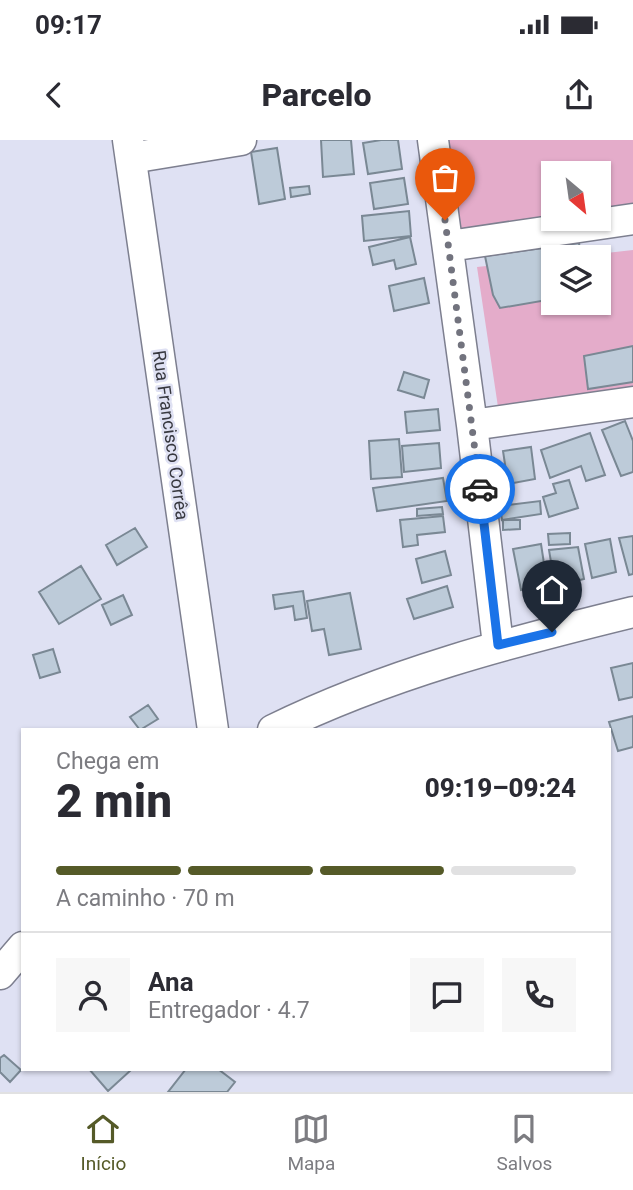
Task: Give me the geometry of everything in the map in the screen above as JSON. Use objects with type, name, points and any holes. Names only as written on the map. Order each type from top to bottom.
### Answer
[{"type":"street","points":[[130,149],[241,140]]},
{"type":"street","points":[[433,140],[449,246],[498,645]]},
{"type":"street","name":"Rua Francisco Corrêa","points":[[130,149],[213,728]]},
{"type":"street","points":[[449,246],[633,219]]},
{"type":"street","points":[[472,425],[633,402]]},
{"type":"street","points":[[277,728],[332,701],[498,645],[633,611]]},
{"type":"street","points":[[0,974],[21,949]]},
{"type":"shaded area","points":[[449,140],[633,140],[633,207],[611,210],[611,161],[541,161],[541,220],[460,230]]},
{"type":"shaded area","points":[[633,250],[633,387],[498,407],[477,267],[541,260],[541,315],[611,315],[611,252]]},
{"type":"building","points":[[321,140],[351,140],[354,174],[323,177]]},
{"type":"building","points":[[398,140],[402,169],[368,174],[363,143]]},
{"type":"building","points":[[277,148],[285,199],[259,204],[251,152]]},
{"type":"building","points":[[404,178],[408,204],[374,209],[370,183]]},
{"type":"building","points":[[309,186],[310,194],[291,197],[290,188]]},
{"type":"building","points":[[409,211],[411,236],[364,241],[362,216]]},
{"type":"building","points":[[410,237],[416,264],[396,269],[394,260],[373,265],[369,247]]},
{"type":"building","points":[[541,248],[541,301],[500,308],[493,295],[485,256]]},
{"type":"building","points":[[424,278],[429,303],[394,311],[389,286]]},
{"type":"building","points":[[633,346],[633,382],[588,389],[584,356]]},
{"type":"building","points":[[404,372],[429,380],[424,398],[398,390]]},
{"type":"building","points":[[438,409],[440,430],[407,433],[405,412]]},
{"type":"building","points":[[625,421],[633,441],[633,472],[621,476],[602,430]]},
{"type":"building","points":[[590,433],[605,475],[586,481],[581,466],[550,478],[541,450]]},
{"type":"building","points":[[399,439],[402,477],[371,479],[369,441]]},
{"type":"building","points":[[439,443],[441,468],[404,472],[402,446]]},
{"type":"building","points":[[531,447],[535,479],[508,484],[503,451]]},
{"type":"building","points":[[443,478],[447,501],[377,511],[373,488]]},
{"type":"building","points":[[569,480],[578,508],[549,517],[543,497],[556,493],[553,484]]},
{"type":"building","points":[[540,501],[541,514],[502,520],[500,506]]},
{"type":"building","points":[[442,507],[443,514],[417,516],[417,509]]},
{"type":"building","points":[[443,516],[445,532],[417,535],[418,545],[403,547],[400,520]]},
{"type":"building","points":[[503,520],[520,520],[520,529],[503,530]]},
{"type":"building","points":[[135,528],[147,547],[117,565],[106,545]]},
{"type":"building","points":[[570,533],[570,544],[549,545],[548,534]]},
{"type":"building","points":[[633,536],[633,574],[629,575],[619,538]]},
{"type":"building","points":[[610,539],[616,572],[592,578],[585,544]]},
{"type":"building","points":[[541,544],[547,583],[521,590],[513,549]]},
{"type":"building","points":[[578,547],[584,579],[555,586],[549,550]]},
{"type":"building","points":[[445,551],[451,575],[422,583],[416,559]]},
{"type":"building","points":[[81,566],[101,599],[59,624],[39,592]]},
{"type":"building","points":[[447,586],[453,607],[414,619],[407,599]]},
{"type":"building","points":[[303,591],[307,618],[295,620],[293,606],[275,609],[273,595]]},
{"type":"building","points":[[350,593],[361,649],[329,655],[324,629],[312,631],[307,601]]},
{"type":"building","points":[[123,595],[132,615],[111,625],[102,605]]},
{"type":"building","points":[[53,649],[60,672],[40,678],[33,655]]},
{"type":"building","points":[[633,663],[633,697],[619,700],[611,668]]},
{"type":"building","points":[[148,705],[158,719],[138,728],[130,717]]},
{"type":"building","points":[[633,716],[633,747],[618,751],[609,722]]},
{"type":"building","points":[[4,1055],[21,1070],[10,1082],[0,1072],[0,1058]]},
{"type":"building","points":[[91,1071],[130,1071],[108,1091]]},
{"type":"building","points":[[184,1071],[221,1071],[235,1082],[227,1092],[168,1092]]},
{"type":"way so far","points":[[445,220],[480,489]]},
{"type":"route","points":[[480,489],[498,645],[552,632]]}]
